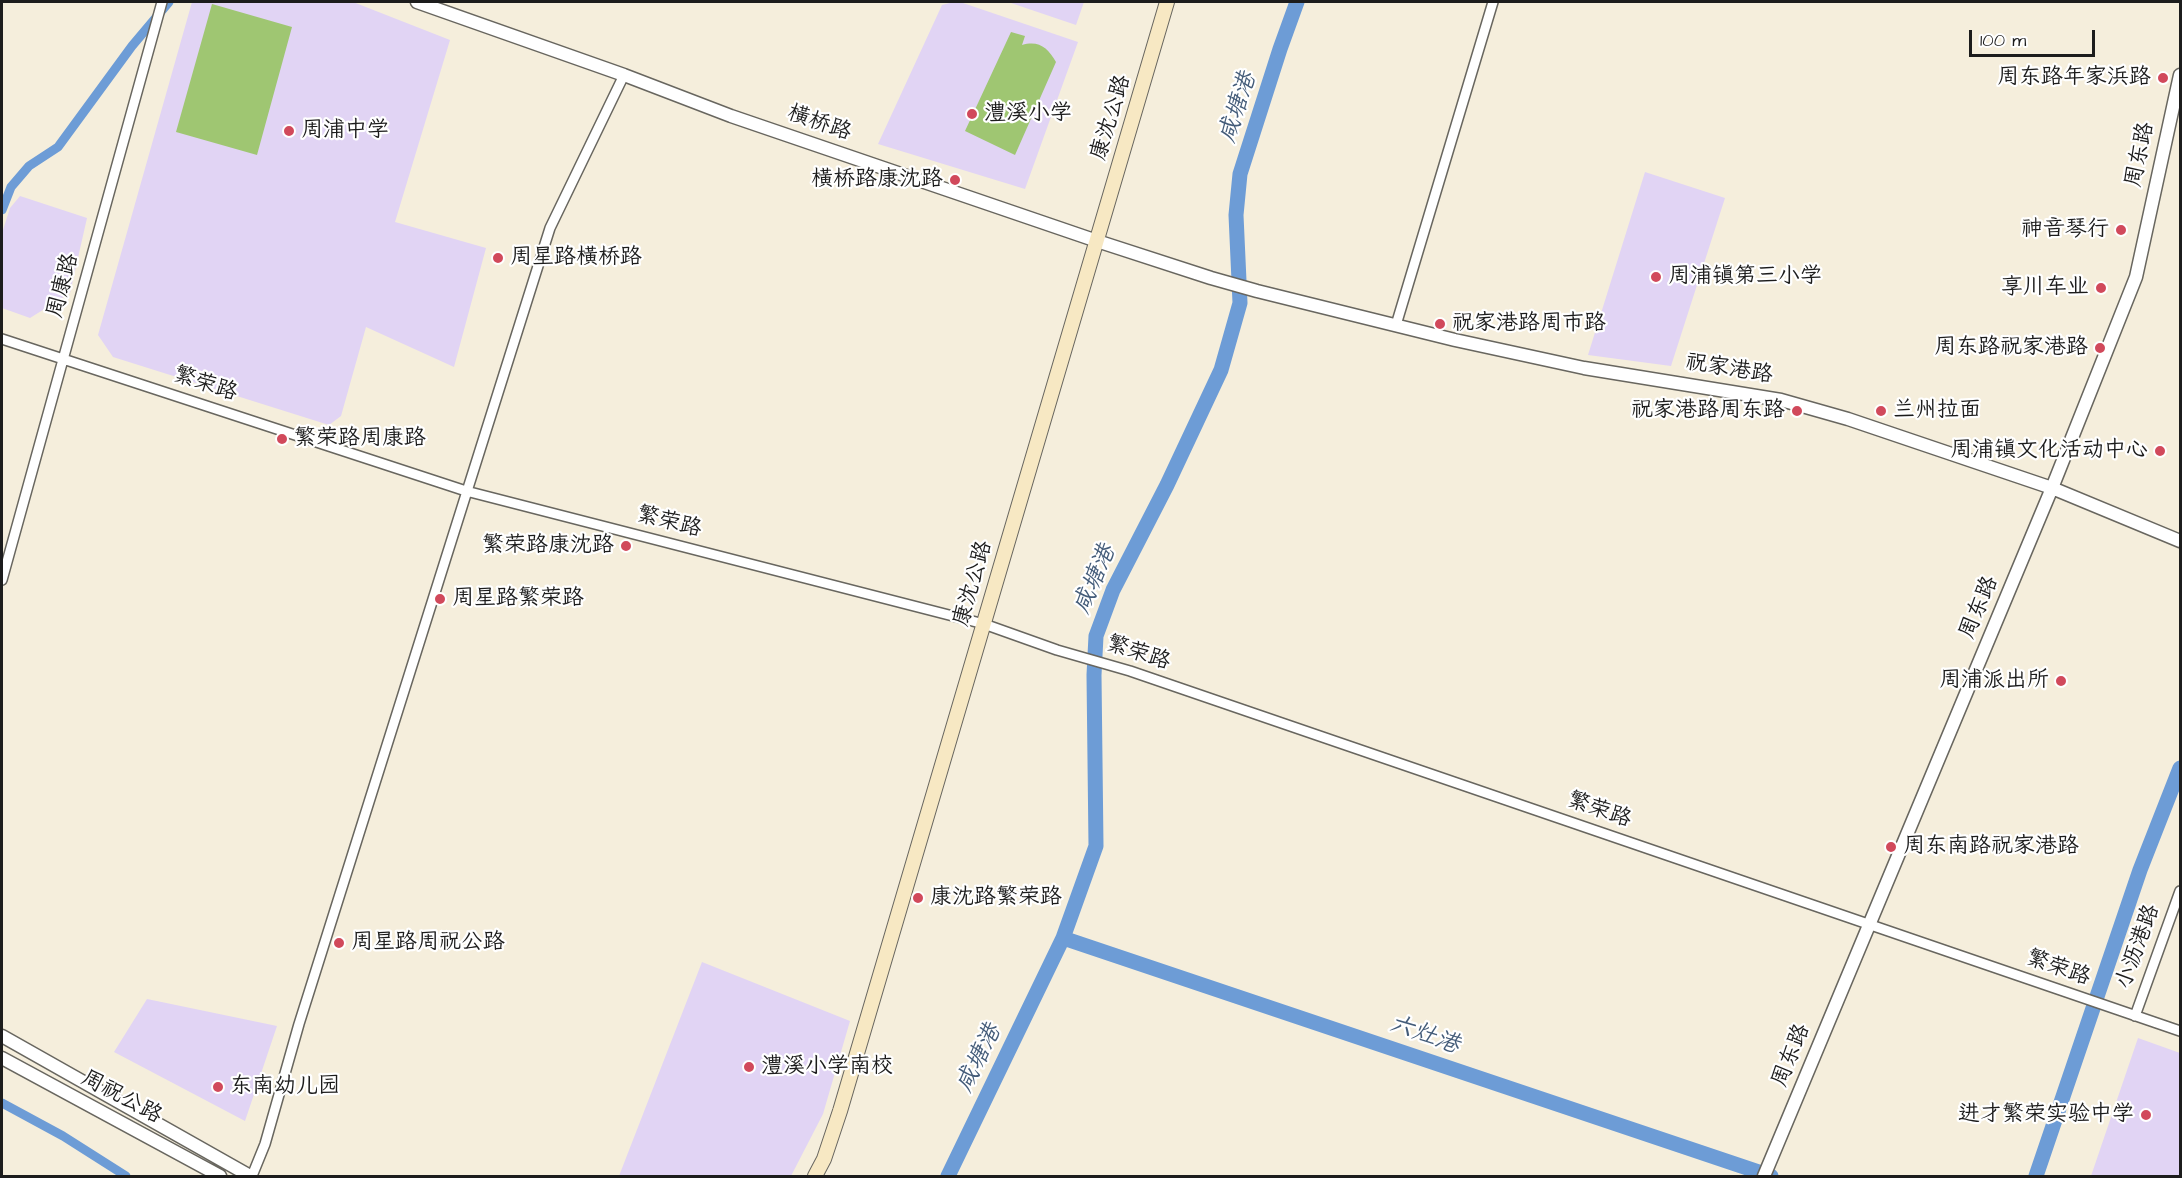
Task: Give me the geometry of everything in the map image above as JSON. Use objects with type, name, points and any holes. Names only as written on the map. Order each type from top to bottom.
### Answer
[{"type":"main road","name":"康沈公路","points":[[815,1176],[824,1159],[840,1111],[1167,2]]},
{"type":"street","name":"周康路","points":[[2,580],[162,2]]},
{"type":"street","name":"横桥路","points":[[417,2],[624,75],[732,116],[1097,241],[1257,291]]},
{"type":"street","points":[[1396,326],[1493,2]]},
{"type":"street","points":[[2,1036],[251,1176],[265,1144],[299,1024],[550,228],[624,75]]},
{"type":"street","name":"周东路","points":[[1764,1176],[2052,488],[2136,277],[2181,75]]},
{"type":"street","name":"祝家港路","points":[[1257,291],[1396,326],[1584,368],[1781,400],[1848,419],[2052,488],[2181,541]]},
{"type":"street","name":"繁荣路","points":[[2,339],[466,491],[984,624],[1056,650],[1124,669],[2181,1031]]},
{"type":"street","name":"小沥港路","points":[[2135,1016],[2181,891]]},
{"type":"street","name":"周祝公路","points":[[2,1058],[220,1176]]},
{"type":"shaded area","name":"周浦中学","points":[[192,2],[353,2],[450,40],[395,222],[486,248],[454,367],[366,327],[341,416],[329,425],[113,357],[98,335]]},
{"type":"shaded area","name":"澧溪小学","points":[[960,2],[1078,42],[1025,189],[878,144],[942,5]]},
{"type":"shaded area","points":[[1008,2],[1084,2],[1076,25]]},
{"type":"shaded area","name":"周浦镇第三小学","points":[[1645,172],[1725,198],[1671,366],[1588,355]]},
{"type":"shaded area","points":[[20,196],[87,218],[70,293],[30,318],[2,308],[2,233],[10,208]]},
{"type":"shaded area","name":"澧溪小学南校","points":[[702,962],[850,1021],[823,1114],[791,1176],[619,1176]]},
{"type":"shaded area","name":"东南幼儿园","points":[[147,999],[277,1026],[245,1121],[114,1052]]},
{"type":"shaded area","name":"进才繁荣实验中学","points":[[2138,1038],[2180,1053],[2180,1176],[2091,1176]]},
{"type":"green space","points":[[212,4],[292,27],[257,155],[176,132]]},
{"type":"green space","points":[[1011,32],[1025,36],[1022,45],[1042,46],[1056,62],[1015,155],[965,131]]},
{"type":"waterway","points":[[2,210],[11,187],[29,166],[58,147],[132,46],[169,2]]},
{"type":"waterway","name":"咸塘港","points":[[948,1176],[1063,938],[1096,846],[1094,675],[1096,636],[1113,590],[1167,485],[1221,370],[1240,303],[1236,215],[1240,174],[1297,2]]},
{"type":"waterway","points":[[2036,1176],[2140,870],[2180,768]]},
{"type":"waterway","name":"六灶港","points":[[1063,938],[1771,1176]]},
{"type":"waterway","points":[[2,1103],[63,1136],[126,1176]]},
{"type":"place","name":"周东路年家浜路","points":[[2163,78]]},
{"type":"place","name":"澧溪小学","points":[[972,114]]},
{"type":"place","name":"周浦中学","points":[[289,131]]},
{"type":"place","name":"横桥路康沈路","points":[[955,180]]},
{"type":"place","name":"神音琴行","points":[[2121,230]]},
{"type":"place","name":"周星路横桥路","points":[[498,258]]},
{"type":"place","name":"周浦镇第三小学","points":[[1656,277]]},
{"type":"place","name":"享川车业","points":[[2101,288]]},
{"type":"place","name":"祝家港路周市路","points":[[1440,324]]},
{"type":"place","name":"周东路祝家港路","points":[[2100,348]]},
{"type":"place","name":"祝家港路周东路","points":[[1797,411]]},
{"type":"place","name":"兰州拉面","points":[[1881,411]]},
{"type":"place","name":"繁荣路周康路","points":[[282,439]]},
{"type":"place","name":"周浦镇文化活动中心","points":[[2160,451]]},
{"type":"place","name":"繁荣路康沈路","points":[[626,546]]},
{"type":"place","name":"周星路繁荣路","points":[[440,599]]},
{"type":"place","name":"周浦派出所","points":[[2061,681]]},
{"type":"place","name":"周东南路祝家港路","points":[[1891,847]]},
{"type":"place","name":"康沈路繁荣路","points":[[918,898]]},
{"type":"place","name":"周星路周祝公路","points":[[339,943]]},
{"type":"place","name":"澧溪小学南校","points":[[749,1067]]},
{"type":"place","name":"东南幼儿园","points":[[218,1087]]},
{"type":"place","name":"进才繁荣实验中学","points":[[2146,1115]]}]
